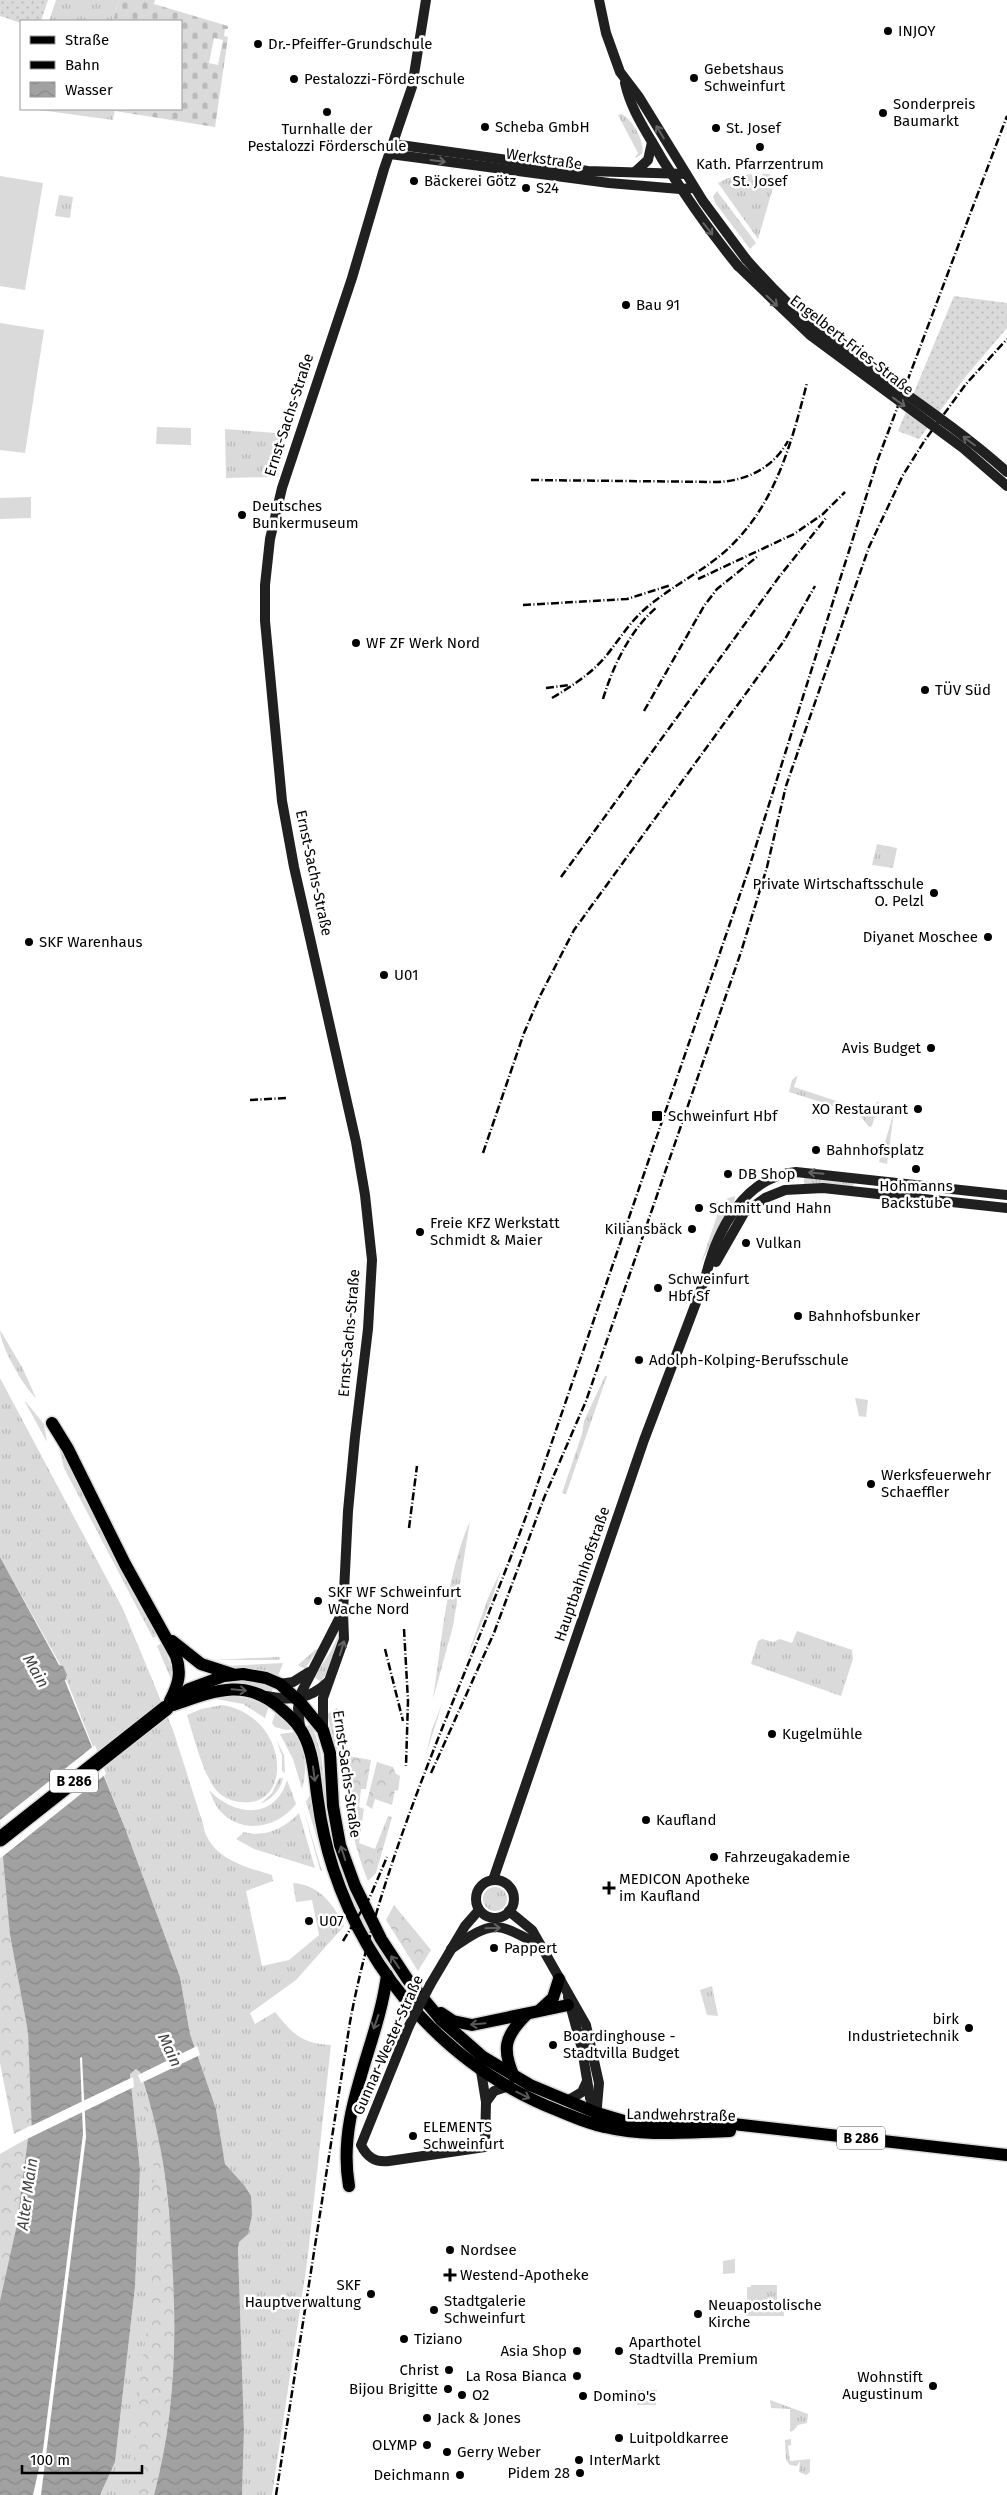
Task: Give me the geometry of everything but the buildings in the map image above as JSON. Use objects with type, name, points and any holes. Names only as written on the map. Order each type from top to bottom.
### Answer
[{"type":"highway","name":"B 286","points":[[0,1839],[166,1708]]},
{"type":"main road","name":"Ernst-Sachs-Straße","points":[[360,1899],[349,1873],[337,1833],[333,1806],[330,1754],[323,1730],[322,1703],[344,1639],[343,1612],[354,1437],[370,1310],[371,1242],[356,1142],[294,867],[282,801],[265,621],[265,585],[270,540],[282,488],[414,83],[426,0]]},
{"type":"main road","name":"Engelbert-Fries-Straße","points":[[599,0],[611,50],[624,80],[632,106],[680,189],[706,228],[738,266],[810,335],[963,448],[1007,486]]},
{"type":"main road","name":"Engelbert-Fries-Straße","points":[[624,80],[639,97],[694,188],[746,259],[786,301],[816,328],[973,444],[1007,472]]},
{"type":"main road","points":[[635,172],[648,160],[652,142]]},
{"type":"main road","name":"Werkstraße","points":[[391,149],[588,171],[686,174]]},
{"type":"main road","name":"Werkstraße","points":[[391,149],[602,182],[680,189],[694,188]]},
{"type":"main road","name":"Hauptbahnhofstraße","points":[[479,1910],[477,1894],[482,1885],[492,1880],[644,1440],[705,1279],[710,1260],[734,1210],[751,1189],[764,1181],[796,1172],[1007,1195]]},
{"type":"main road","name":"Hauptbahnhofstraße","points":[[705,1279],[740,1219],[751,1207],[765,1198],[785,1190],[810,1188],[1007,1208]]},
{"type":"main road","points":[[52,1423],[68,1449],[125,1564],[167,1636],[176,1656],[180,1676],[166,1708]]},
{"type":"main road","name":"Ernst-Sachs-Straße","points":[[343,1612],[326,1647],[310,1672],[298,1700],[300,1728],[312,1761],[325,1841],[351,1914]]},
{"type":"main road","points":[[167,1636],[183,1651],[206,1667],[234,1675]]},
{"type":"main road","points":[[280,1684],[293,1682],[310,1672]]},
{"type":"main road","name":"B 286","points":[[211,1686],[234,1675],[252,1675],[280,1684],[298,1700],[323,1730]]},
{"type":"main road","points":[[265,1696],[298,1700],[312,1694],[329,1681]]},
{"type":"main road","name":"B 286","points":[[166,1708],[189,1689],[211,1686],[241,1690],[265,1696],[286,1712],[300,1728]]},
{"type":"main road","points":[[479,1910],[491,1918],[501,1917],[509,1911],[514,1902],[512,1891],[506,1884],[492,1880]]},
{"type":"main road","name":"Landwehrstraße","points":[[360,1899],[391,1956],[424,2001],[456,2035],[510,2082],[550,2108],[642,2133],[734,2131],[1007,2162]]},
{"type":"main road","name":"Gunnar-Wester-Straße","points":[[479,1910],[465,1926],[451,1949],[409,2026],[360,2144],[371,2159],[382,2162],[485,2147],[486,2102]]},
{"type":"main road","points":[[509,1911],[526,1923],[586,2025],[594,2050],[599,2097],[596,2119]]},
{"type":"main road","name":"Landwehrstraße","points":[[351,1914],[387,1975],[433,2031],[481,2071],[567,2101],[596,2119],[636,2122],[733,2124],[1007,2155]]},
{"type":"main road","points":[[451,1949],[474,1932],[496,1927],[512,1930],[540,1945]]},
{"type":"main road","points":[[349,2186],[346,2167],[351,2119],[362,2065],[381,2006],[387,1975]]},
{"type":"main road","points":[[539,2011],[553,1998],[559,1979]]},
{"type":"main road","points":[[567,1991],[568,2005],[582,2049],[590,2098],[596,2119]]},
{"type":"main road","points":[[424,2001],[445,2016],[463,2024],[485,2023],[568,2005]]},
{"type":"main road","points":[[486,2102],[494,2090],[510,2082],[506,2055],[507,2044],[510,2033],[526,2015]]},
{"type":"main road","points":[[481,2071],[486,2102]]},
{"type":"main road","points":[[567,2101],[582,2092],[587,2080]]},
{"type":"green space","points":[[0,0],[48,0],[41,20],[20,20],[20,23],[0,16]]},
{"type":"green space","points":[[56,0],[119,0],[113,20],[49,20]]},
{"type":"green space","points":[[119,0],[155,0],[154,4],[228,26],[228,29],[225,29],[224,36],[228,37],[215,127],[115,111],[182,110],[182,20],[113,20]],"holes":[[[214,38],[223,40],[218,65],[209,63]]]},
{"type":"green space","points":[[39,110],[115,110],[113,120]]},
{"type":"green space","points":[[621,114],[634,126],[642,144],[642,154],[635,158],[638,153],[618,115]]},
{"type":"green space","points":[[752,174],[753,182],[763,181],[762,174],[769,174],[775,181],[758,239],[718,183],[728,178]]},
{"type":"green space","points":[[0,176],[43,183],[25,290],[0,286]]},
{"type":"green space","points":[[717,191],[756,243],[750,249],[716,204],[713,197]]},
{"type":"green space","points":[[59,195],[73,197],[70,218],[55,216]]},
{"type":"green space","points":[[954,296],[1007,303],[1007,328],[967,375],[919,439],[898,431]]},
{"type":"green space","points":[[0,323],[44,330],[25,453],[0,450]]},
{"type":"green space","points":[[157,427],[191,428],[191,445],[156,444]]},
{"type":"green space","points":[[225,429],[287,434],[273,477],[226,478]]},
{"type":"green space","points":[[31,497],[31,518],[0,519],[0,498]]},
{"type":"green space","points":[[877,844],[897,848],[893,868],[872,865]]},
{"type":"green space","points":[[798,1075],[794,1087],[873,1113],[877,1101],[879,1102],[872,1126],[869,1127],[859,1114],[789,1092],[792,1080]]},
{"type":"green space","points":[[894,1112],[887,1164],[879,1162]]},
{"type":"green space","points":[[804,1177],[854,1182],[853,1187],[804,1184]]},
{"type":"green space","points":[[735,1196],[701,1263],[721,1204],[728,1198]]},
{"type":"green space","points":[[0,1330],[23,1369],[36,1398],[13,1366],[4,1346]]},
{"type":"green space","points":[[605,1376],[607,1376],[566,1494],[562,1493],[582,1434],[584,1421]]},
{"type":"green space","points":[[0,1378],[123,1609],[173,1730],[206,1835],[212,1845],[229,1859],[272,1875],[273,1881],[246,1891],[262,1966],[289,1960],[319,1935],[312,1900],[296,1902],[293,1883],[311,1887],[324,1897],[335,1910],[344,1926],[296,1980],[250,2013],[255,2024],[275,2012],[293,2032],[305,2040],[331,2045],[307,2263],[272,2495],[242,2495],[244,2430],[238,2249],[244,2185],[225,2164],[216,2109],[190,2034],[180,1977],[125,1828],[61,1666],[0,1557]]},
{"type":"green space","points":[[855,1398],[868,1400],[866,1417],[859,1416]]},
{"type":"green space","points":[[25,1402],[44,1424],[47,1442]]},
{"type":"green space","points":[[58,1444],[158,1635],[153,1638],[64,1468]]},
{"type":"green space","points":[[470,1521],[453,1626],[433,1699],[450,1586],[455,1564]]},
{"type":"green space","points":[[501,1570],[492,1599],[466,1660],[488,1598]]},
{"type":"green space","points":[[340,1631],[342,1632],[328,1671],[321,1682],[314,1677],[331,1651]]},
{"type":"green space","points":[[797,1631],[852,1650],[853,1659],[841,1696],[751,1664],[758,1641],[762,1639],[773,1642],[780,1639],[792,1643]]},
{"type":"green space","points":[[162,1643],[172,1668],[171,1679],[157,1646]]},
{"type":"green space","points":[[318,1649],[305,1669],[298,1665]]},
{"type":"green space","points":[[279,1657],[280,1659],[278,1660],[212,1660]]},
{"type":"green space","points":[[283,1663],[278,1676],[226,1666]]},
{"type":"green space","points":[[235,1681],[253,1681],[273,1688],[272,1693],[256,1687],[201,1689]]},
{"type":"green space","points":[[228,1696],[246,1698],[269,1706],[265,1718],[243,1704],[216,1699]]},
{"type":"green space","points":[[442,1704],[426,1755],[432,1729]]},
{"type":"green space","points":[[222,1705],[245,1713],[261,1726],[272,1743],[277,1761],[276,1778],[270,1792],[258,1801],[240,1802],[224,1797],[211,1783],[203,1764],[187,1715],[201,1709]]},
{"type":"green space","points":[[337,1708],[342,1712],[340,1747],[336,1749],[327,1714]]},
{"type":"green space","points":[[276,1711],[293,1729],[286,1730],[275,1727],[272,1723]]},
{"type":"green space","points":[[312,1724],[321,1753],[327,1807],[343,1870],[446,2031],[579,2111],[579,2114],[524,2090],[483,2065],[443,2030],[420,2007],[382,1957],[366,1930],[340,1871],[324,1812],[306,1726]]},
{"type":"green space","points":[[295,1732],[301,1746],[305,1766],[302,1789],[293,1759],[280,1734]]},
{"type":"green space","points":[[276,1739],[284,1755],[285,1773],[282,1771],[282,1756]]},
{"type":"green space","points":[[348,1756],[371,1760],[366,1789],[361,1789],[359,1807],[364,1809],[359,1843],[375,1849],[388,1816],[392,1817],[376,1873],[368,1881],[353,1835],[347,1789]]},
{"type":"green space","points":[[377,1762],[393,1767],[396,1774],[400,1776],[398,1791],[395,1790],[392,1805],[375,1799],[372,1809],[366,1805]]},
{"type":"green space","points":[[279,1778],[283,1778],[278,1791],[260,1804],[272,1793]]},
{"type":"green space","points":[[287,1780],[296,1804],[280,1819],[260,1826],[249,1826],[229,1819],[218,1809],[209,1790],[219,1799],[230,1805],[252,1810],[263,1808],[273,1803],[281,1793]]},
{"type":"green space","points":[[312,1791],[329,1874],[328,1875],[306,1802]]},
{"type":"green space","points":[[303,1807],[322,1871],[320,1870]]},
{"type":"green space","points":[[299,1813],[315,1868],[254,1849],[236,1839],[244,1832],[252,1834],[267,1833],[281,1827]]},
{"type":"green space","points":[[4,1855],[10,1935],[28,2031],[32,2125],[14,2134],[0,2063],[0,1858]]},
{"type":"green space","points":[[495,1887],[500,1888],[506,1894],[506,1904],[500,1910],[495,1911],[490,1910],[484,1904],[483,1899],[484,1894],[490,1888]]},
{"type":"green space","points":[[394,1905],[431,1950],[418,1971],[386,1920]]},
{"type":"green space","points":[[712,1986],[718,2016],[707,2015],[700,1990]]},
{"type":"green space","points":[[136,2069],[140,2072],[158,2129],[171,2237],[175,2305],[154,2495],[100,2495],[115,2462],[135,2287],[140,2170],[130,2074]]},
{"type":"green space","points":[[146,2101],[150,2102],[155,2121],[167,2198],[174,2286],[174,2347],[173,2377],[166,2436],[154,2495],[134,2495],[134,2448],[141,2373],[153,2282],[148,2273],[149,2185],[156,2181],[144,2107]]},
{"type":"green space","points":[[28,2138],[16,2229],[0,2316],[0,2154]]},
{"type":"green space","points":[[735,2259],[735,2273],[723,2274],[723,2261]]},
{"type":"green space","points":[[751,2285],[777,2285],[777,2301],[784,2301],[784,2316],[747,2316],[747,2287],[751,2287]]},
{"type":"green space","points":[[637,2390],[657,2390],[656,2405],[637,2405]]},
{"type":"green space","points":[[770,2400],[808,2414],[807,2423],[798,2425],[790,2432],[790,2409],[771,2408]]},
{"type":"green space","points":[[791,2439],[791,2445],[788,2446],[790,2461],[810,2459],[810,2472],[806,2475],[799,2472],[800,2461],[797,2466],[790,2465],[786,2460],[785,2440]]},
{"type":"water","points":[[0,1557],[59,1665],[63,1666],[67,1675],[65,1681],[125,1828],[180,1977],[190,2034],[216,2109],[225,2164],[244,2185],[251,2196],[252,2215],[248,2234],[239,2242],[238,2249],[244,2430],[242,2495],[154,2495],[166,2436],[173,2377],[174,2288],[169,2210],[163,2164],[148,2095],[140,2072],[136,2069],[130,2074],[140,2170],[135,2287],[115,2462],[100,2495],[41,2495],[86,2137],[82,2057],[80,2058],[83,2134],[43,2450],[33,2495],[0,2495],[0,2301],[16,2229],[28,2138],[32,2135],[28,2032],[10,1935],[0,1823]]},
{"type":"pier","points":[[95,1745],[106,1774],[2,1857],[0,1820]]},
{"type":"pier","points":[[197,2046],[200,2055],[141,2083],[138,2075]]},
{"type":"pier","points":[[133,2077],[134,2087],[25,2140],[26,2135],[30,2134],[29,2127]]},
{"type":"railway","points":[[276,2495],[350,2022],[365,1954],[384,1887],[431,1756],[533,1497],[748,871],[878,459],[1007,116]]},
{"type":"railway","points":[[431,1773],[494,1633],[544,1498],[586,1401],[741,952],[767,867],[786,786],[869,547],[903,475],[925,440],[966,384],[1007,339]]},
{"type":"railway","points":[[552,698],[588,674],[606,656],[645,609],[713,561],[740,537],[768,497],[778,475],[787,453],[807,383]]},
{"type":"railway","points":[[531,480],[728,481],[749,476],[767,466],[775,459],[788,441]]},
{"type":"railway","points":[[698,579],[794,534],[823,514],[845,492]]},
{"type":"railway","points":[[561,877],[779,577],[826,518]]},
{"type":"railway","points":[[644,711],[704,606],[717,589],[758,556]]},
{"type":"railway","points":[[523,605],[627,599],[671,585]]},
{"type":"railway","points":[[483,1153],[524,1033],[540,996],[574,930],[784,641],[815,586]]},
{"type":"railway","points":[[603,699],[617,661],[624,649],[639,626],[657,607]]},
{"type":"railway","points":[[546,688],[569,685]]},
{"type":"railway","points":[[250,1100],[286,1098]]},
{"type":"railway","points":[[409,1528],[417,1466]]},
{"type":"railway","points":[[404,1629],[408,1701],[406,1766]]},
{"type":"railway","points":[[385,1649],[403,1721]]},
{"type":"railway","points":[[343,1941],[370,1897],[387,1857]]},
{"type":"place","name":"INJOY","points":[[888,31]]},
{"type":"place","name":"Dr.-Pfeiffer-Grundschule","points":[[258,44]]},
{"type":"place","name":"Gebetshaus Schweinfurt","points":[[694,78]]},
{"type":"place","name":"Pestalozzi-Förderschule","points":[[294,79]]},
{"type":"place","name":"Turnhalle der Pestalozzi Förderschule","points":[[327,112]]},
{"type":"place","name":"Sonderpreis Baumarkt","points":[[883,113]]},
{"type":"place","name":"Scheba GmbH","points":[[485,127]]},
{"type":"place","name":"St. Josef","points":[[716,128]]},
{"type":"place","name":"Kath. Pfarrzentrum St. Josef","points":[[760,147]]},
{"type":"place","name":"Bäckerei Götz","points":[[414,181]]},
{"type":"place","name":"S24","points":[[526,188]]},
{"type":"place","name":"Bau 91","points":[[626,305]]},
{"type":"place","name":"Deutsches Bunkermuseum","points":[[242,515]]},
{"type":"place","name":"WF ZF Werk Nord","points":[[356,643]]},
{"type":"place","name":"TÜV Süd","points":[[925,690]]},
{"type":"place","name":"Private Wirtschaftsschule O. Pelzl","points":[[934,893]]},
{"type":"place","name":"Diyanet Moschee","points":[[988,937]]},
{"type":"place","name":"SKF Warenhaus","points":[[29,942]]},
{"type":"place","name":"U01","points":[[384,975]]},
{"type":"place","name":"Avis Budget","points":[[931,1048]]},
{"type":"place","name":"XO Restaurant","points":[[918,1109]]},
{"type":"place","name":"Schweinfurt Hbf","points":[[657,1116]]},
{"type":"place","name":"Bahnhofsplatz","points":[[816,1150]]},
{"type":"place","name":"Hohmanns Backstube","points":[[916,1169]]},
{"type":"place","name":"DB Shop","points":[[728,1174]]},
{"type":"place","name":"Schmitt und Hahn","points":[[699,1208]]},
{"type":"place","name":"Kiliansbäck","points":[[692,1229]]},
{"type":"place","name":"Freie KFZ Werkstatt Schmidt & Maier","points":[[420,1232]]},
{"type":"place","name":"Vulkan","points":[[746,1243]]},
{"type":"place","name":"Schweinfurt Hbf Sf","points":[[658,1288]]},
{"type":"place","name":"Bahnhofsbunker","points":[[798,1316]]},
{"type":"place","name":"Adolph-Kolping-Berufsschule","points":[[639,1360]]},
{"type":"place","name":"Werksfeuerwehr Schaeffler","points":[[871,1484]]},
{"type":"place","name":"SKF WF Schweinfurt Wache Nord","points":[[318,1601]]},
{"type":"place","name":"Kugelmühle","points":[[772,1734]]},
{"type":"place","name":"Kaufland","points":[[646,1820]]},
{"type":"place","name":"Fahrzeugakademie","points":[[714,1857]]},
{"type":"place","name":"MEDICON Apotheke im Kaufland","points":[[609,1888]]},
{"type":"place","name":"U07","points":[[309,1921]]},
{"type":"place","name":"Pappert","points":[[494,1948]]},
{"type":"place","name":"birk Industrietechnik","points":[[969,2028]]},
{"type":"place","name":"Boardinghouse - Stadtvilla Budget","points":[[553,2045]]},
{"type":"place","name":"ELEMENTS Schweinfurt","points":[[413,2136]]},
{"type":"place","name":"Nordsee","points":[[450,2250]]},
{"type":"place","name":"Westend-Apotheke","points":[[450,2275]]},
{"type":"place","name":"SKF Hauptverwaltung","points":[[371,2294]]},
{"type":"place","name":"Stadtgalerie Schweinfurt","points":[[434,2310]]},
{"type":"place","name":"Neuapostolische Kirche","points":[[698,2314]]},
{"type":"place","name":"Tiziano","points":[[404,2339]]},
{"type":"place","name":"Asia Shop","points":[[577,2351]]},
{"type":"place","name":"Aparthotel Stadtvilla Premium","points":[[619,2351]]},
{"type":"place","name":"Christ","points":[[449,2370]]},
{"type":"place","name":"La Rosa Bianca","points":[[577,2376]]},
{"type":"place","name":"Wohnstift Augustinum","points":[[933,2386]]},
{"type":"place","name":"Bijou Brigitte","points":[[448,2389]]},
{"type":"place","name":"O2","points":[[462,2395]]},
{"type":"place","name":"Domino's","points":[[583,2396]]},
{"type":"place","name":"Jack & Jones","points":[[427,2418]]},
{"type":"place","name":"Luitpoldkarree","points":[[619,2438]]},
{"type":"place","name":"OLYMP","points":[[427,2445]]},
{"type":"place","name":"Gerry Weber","points":[[447,2452]]},
{"type":"place","name":"InterMarkt","points":[[579,2460]]},
{"type":"place","name":"Pidem 28","points":[[580,2473]]},
{"type":"place","name":"Deichmann","points":[[460,2475]]},
{"type":"water label","name":"Main","points":[[36,1671]]},
{"type":"water label","name":"Main","points":[[170,2050]]},
{"type":"water label","name":"Alter Main","points":[[27,2194]]}]
